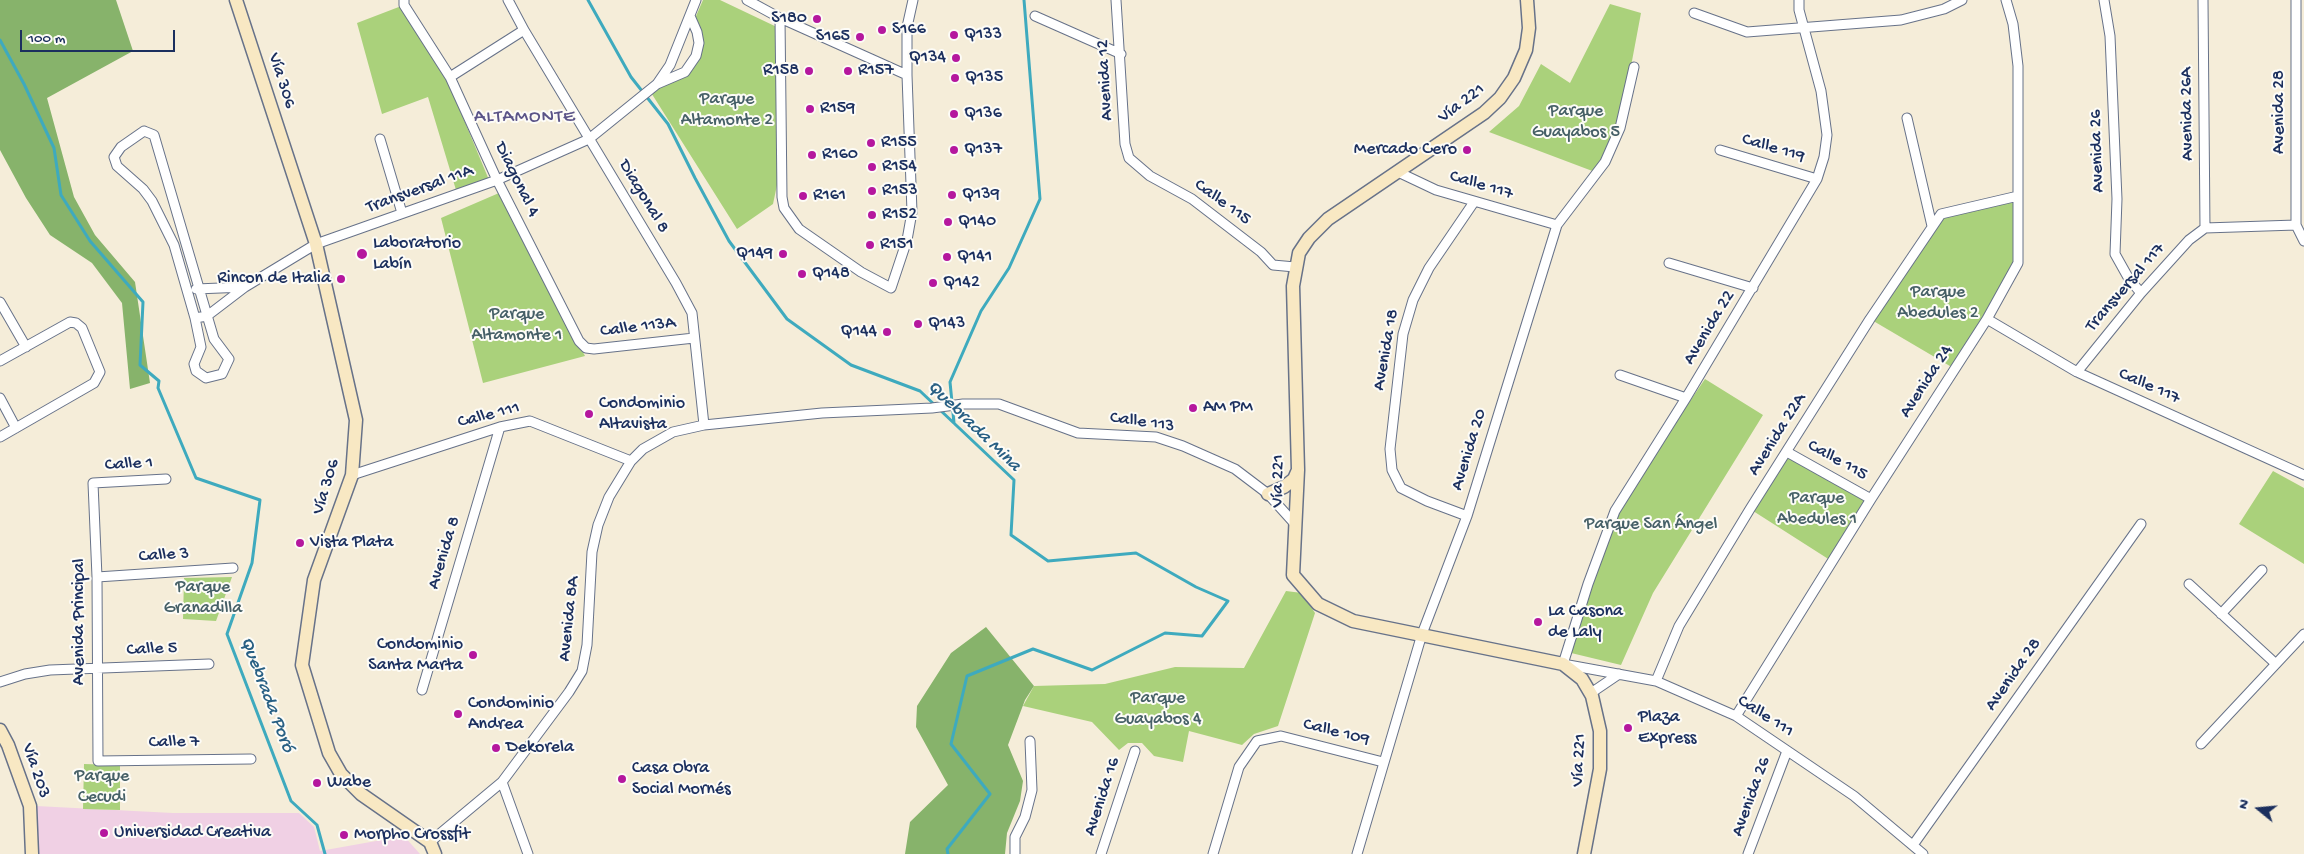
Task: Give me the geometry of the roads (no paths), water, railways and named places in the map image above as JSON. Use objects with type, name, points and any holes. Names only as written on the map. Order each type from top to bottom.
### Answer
[{"type":"main road","name":"Vía 306","points":[[236,0],[316,244],[356,420],[356,444],[352,475],[314,580],[302,665],[329,753],[341,774],[361,794],[430,842]]},
{"type":"main road","name":"Vía 221","points":[[1527,0],[1529,28],[1526,50],[1514,78],[1500,98],[1484,112],[1328,220],[1308,238],[1299,253],[1293,286],[1298,470],[1294,575],[1318,604],[1353,621],[1563,664],[1582,679],[1591,694],[1600,731],[1600,769],[1584,854]]},
{"type":"main road","points":[[1268,494],[1284,487],[1294,479],[1298,470]]},
{"type":"main road","name":"Vía 203","points":[[0,730],[8,745],[30,806],[32,854]]},
{"type":"main road","points":[[430,842],[435,854]]},
{"type":"street","name":"Diagonal 4","points":[[404,0],[404,5],[450,77],[497,180],[578,341],[586,348]]},
{"type":"street","name":"Diagonal 8","points":[[508,0],[524,30],[676,282],[692,313],[704,425]]},
{"type":"street","points":[[655,86],[696,0]]},
{"type":"street","points":[[747,0],[780,18],[907,74]]},
{"type":"street","points":[[780,18],[782,196],[784,208],[799,229],[860,272],[891,288],[907,240],[912,212],[907,26],[913,0]]},
{"type":"street","name":"Avenida 12","points":[[1116,0],[1121,54],[1125,144],[1129,158]]},
{"type":"street","name":"Avenida 22","points":[[1563,664],[1588,584],[1615,511],[1754,288],[1817,179],[1824,157],[1827,135],[1821,91],[1799,10],[1799,0]]},
{"type":"street","points":[[1694,13],[1747,32],[1901,20],[1944,9],[1962,0]]},
{"type":"street","name":"Avenida 24","points":[[1736,716],[1871,499],[1987,319],[2018,263],[2018,66],[2013,24],[2006,0]]},
{"type":"street","name":"Avenida 26","points":[[2104,0],[2110,36],[2117,199],[2115,254],[2129,278],[2141,293]]},
{"type":"street","name":"Avenida 26A","points":[[2203,0],[2205,228]]},
{"type":"street","name":"Avenida 28","points":[[2296,0],[2296,225]]},
{"type":"street","points":[[589,139],[629,109],[655,86],[685,72],[696,56],[698,43],[697,32],[690,16]]},
{"type":"street","points":[[1035,16],[1121,54]]},
{"type":"street","points":[[450,77],[524,30]]},
{"type":"street","name":"Avenida 20","points":[[1357,854],[1422,634],[1466,516],[1556,225],[1605,162],[1620,128],[1634,67]]},
{"type":"street","points":[[1907,118],[1932,226]]},
{"type":"street","points":[[144,131],[154,134],[183,228],[214,339],[229,359],[222,374],[206,378],[196,371],[194,364],[201,347],[195,318],[174,245],[152,201],[143,189],[117,166],[114,157],[121,148],[144,131]]},
{"type":"street","points":[[380,139],[402,213]]},
{"type":"street","name":"Transversal 11A","points":[[207,316],[245,287],[316,244],[497,180],[589,139]]},
{"type":"street","name":"Calle 119","points":[[1720,150],[1817,179]]},
{"type":"street","name":"Calle 115","points":[[1129,158],[1150,176],[1192,199],[1261,252],[1273,265],[1295,267]]},
{"type":"street","name":"Calle 117","points":[[1398,172],[1436,190],[1556,225]]},
{"type":"street","name":"Avenida 22A","points":[[1656,681],[1679,626],[1881,302],[1932,226],[1941,214],[2018,196]]},
{"type":"street","name":"Avenida 18","points":[[1466,516],[1401,488],[1392,470],[1390,449],[1403,334],[1413,300],[1430,268],[1474,202]]},
{"type":"street","points":[[2205,228],[2296,225],[2304,241]]},
{"type":"street","points":[[168,234],[183,228]]},
{"type":"street","name":"Transversal 117","points":[[2076,372],[2141,293],[2189,240],[2205,228]]},
{"type":"street","points":[[1669,263],[1754,288]]},
{"type":"street","points":[[188,292],[199,288],[245,287]]},
{"type":"street","points":[[0,302],[26,347]]},
{"type":"street","points":[[195,318],[207,316]]},
{"type":"street","name":"Calle 117","points":[[1987,319],[2076,372],[2304,475]]},
{"type":"street","points":[[0,362],[70,322],[76,323],[82,328],[100,372],[94,383],[0,438]]},
{"type":"street","name":"Calle 113A","points":[[586,348],[594,349],[694,338]]},
{"type":"street","points":[[1620,376],[1686,398]]},
{"type":"street","points":[[0,398],[16,428]]},
{"type":"street","name":"Calle 113","points":[[704,425],[822,413],[932,408],[963,404],[999,404],[1010,406],[1056,427],[1078,433],[1156,438],[1183,446],[1235,469],[1268,494],[1295,524]]},
{"type":"street","name":"Calle 111","points":[[352,475],[500,426],[530,421],[631,461]]},
{"type":"street","name":"Avenida 8A","points":[[430,842],[502,782],[569,692],[582,671],[588,636],[592,552],[598,525],[609,497],[631,461],[656,440],[673,432],[704,425]]},
{"type":"street","name":"Avenida 8","points":[[422,690],[500,426]]},
{"type":"street","name":"Calle 115","points":[[1787,452],[1871,499]]},
{"type":"street","name":"Calle 1","points":[[93,483],[166,479]]},
{"type":"street","name":"Avenida Principal","points":[[93,483],[97,577],[96,670],[98,761]]},
{"type":"street","name":"Avenida 28","points":[[1913,845],[2140,524]]},
{"type":"street","name":"Calle 3","points":[[97,577],[233,568]]},
{"type":"street","points":[[2221,614],[2262,570]]},
{"type":"street","points":[[2189,584],[2276,664]]},
{"type":"street","points":[[2202,744],[2304,634]]},
{"type":"street","name":"Calle 5","points":[[0,682],[25,674],[50,670],[96,670],[209,664]]},
{"type":"street","name":"Calle 111","points":[[1563,664],[1656,681],[1736,716],[1854,796],[1923,854]]},
{"type":"street","points":[[1591,694],[1619,674]]},
{"type":"street","name":"Calle 109","points":[[1213,854],[1239,767],[1257,741],[1281,736],[1383,762]]},
{"type":"street","points":[[1015,854],[1015,837],[1025,817],[1032,790],[1030,741]]},
{"type":"street","name":"Avenida 26","points":[[1748,854],[1786,750]]},
{"type":"street","name":"Avenida 16","points":[[1101,854],[1135,751]]},
{"type":"street","name":"Calle 7","points":[[98,761],[251,759]]},
{"type":"street","points":[[502,782],[528,854]]},
{"type":"waterway","name":"Quebrada Mina","points":[[588,0],[631,77],[668,124],[729,241],[787,319],[851,365],[920,391],[1014,480],[1011,535],[1048,561],[1136,553],[1196,587],[1228,601],[1202,636],[1165,633],[1092,670],[1033,649],[967,676],[951,744],[990,794],[947,849],[948,854]]},
{"type":"waterway","points":[[954,423],[950,382],[981,311],[1009,268],[1040,199],[1024,0]]},
{"type":"waterway","name":"Quebrada Poró","points":[[0,40],[24,84],[54,148],[61,195],[90,241],[143,302],[140,365],[159,381],[158,388],[196,478],[260,500],[252,563],[227,634],[291,801],[317,825],[325,854]]},
{"type":"place","name":"S180","points":[[817,19]]},
{"type":"place","name":"S166","points":[[882,30]]},
{"type":"place","name":"Q133","points":[[954,35]]},
{"type":"place","name":"S165","points":[[860,37]]},
{"type":"place","name":"Q134","points":[[956,58]]},
{"type":"place","name":"R158","points":[[809,71]]},
{"type":"place","name":"R157","points":[[848,71]]},
{"type":"place","name":"Q135","points":[[955,78]]},
{"type":"place","name":"R159","points":[[810,109]]},
{"type":"place","name":"Q136","points":[[954,114]]},
{"type":"place","name":"R155","points":[[871,143]]},
{"type":"place","name":"Q137","points":[[954,150]]},
{"type":"place","name":"Mercado Cero","points":[[1467,150]]},
{"type":"place","name":"R160","points":[[812,155]]},
{"type":"place","name":"R154","points":[[872,167]]},
{"type":"place","name":"R153","points":[[872,191]]},
{"type":"place","name":"Q139","points":[[952,195]]},
{"type":"place","name":"R161","points":[[803,196]]},
{"type":"place","name":"R152","points":[[872,215]]},
{"type":"place","name":"Q140","points":[[948,222]]},
{"type":"place","name":"R151","points":[[870,245]]},
{"type":"place","name":"Laboratorio Labín","points":[[362,254]]},
{"type":"place","name":"Q149","points":[[783,254]]},
{"type":"place","name":"Q141","points":[[947,257]]},
{"type":"place","name":"Q148","points":[[802,274]]},
{"type":"place","name":"Rincon de Italia","points":[[341,279]]},
{"type":"place","name":"Q142","points":[[933,283]]},
{"type":"place","name":"Q143","points":[[918,324]]},
{"type":"place","name":"Q144","points":[[887,332]]},
{"type":"place","name":"AM PM","points":[[1193,408]]},
{"type":"place","name":"Condominio Altavista","points":[[589,414]]},
{"type":"place","name":"Vista Plata","points":[[300,543]]},
{"type":"place","name":"La Casona de Laly","points":[[1538,622]]},
{"type":"place","name":"Condominio Santa Marta","points":[[473,655]]},
{"type":"place","name":"Condominio Andrea","points":[[458,714]]},
{"type":"place","name":"Plaza Express","points":[[1628,728]]},
{"type":"place","name":"Dekorela","points":[[496,748]]},
{"type":"place","name":"Casa Obra Social Mornés","points":[[622,779]]},
{"type":"place","name":"Wabe","points":[[317,783]]},
{"type":"place","name":"Universidad Creativa","points":[[104,833]]},
{"type":"place","name":"Morpho Crossfit","points":[[344,835]]},
{"type":"district","name":"ALTAMONTE","points":[[525,118]]},
{"type":"park label","name":"Parque Altamonte 2","points":[[727,110]]},
{"type":"park label","name":"Parque Guayabos 5","points":[[1576,122]]},
{"type":"park label","name":"Parque Abedules 2","points":[[1938,303]]},
{"type":"park label","name":"Parque Altamonte 1","points":[[517,325]]},
{"type":"park label","name":"Parque Abedules 1","points":[[1817,509]]},
{"type":"park label","name":"Parque San Ángel","points":[[1651,525]]},
{"type":"park label","name":"Parque Granadilla","points":[[203,598]]},
{"type":"park label","name":"Parque Guayabos 4","points":[[1158,710]]},
{"type":"park label","name":"Parque Cecudi","points":[[102,788]]}]
